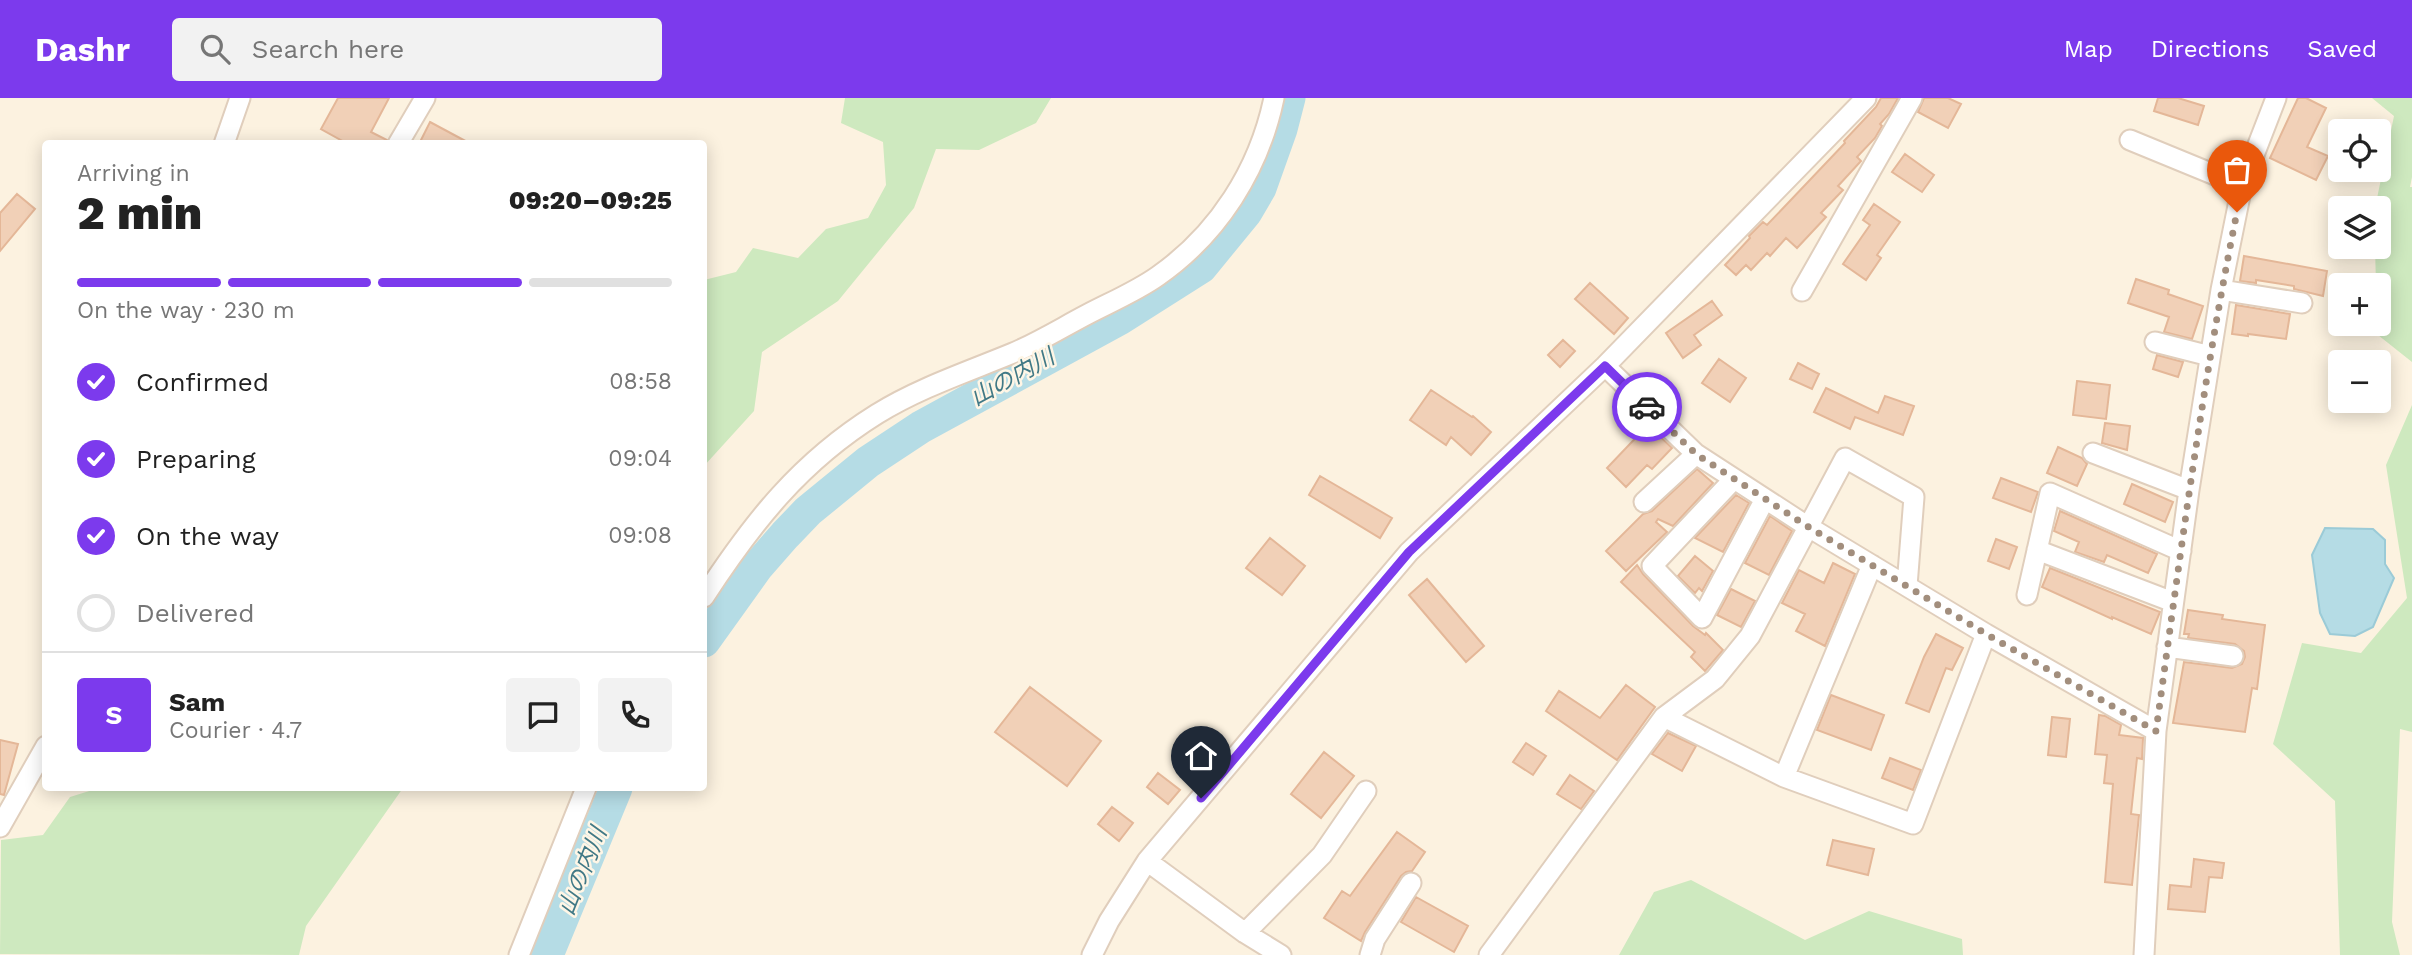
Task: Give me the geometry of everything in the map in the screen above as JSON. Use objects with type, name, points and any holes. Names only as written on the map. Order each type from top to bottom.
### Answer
[{"type":"street","points":[[225,140],[240,98]]},
{"type":"street","points":[[400,140],[425,98]]},
{"type":"street","points":[[707,592],[741,541],[765,511],[818,457],[848,434],[878,413],[910,396],[1026,347],[1157,278],[1187,254],[1214,225],[1238,192],[1257,155],[1274,98]]},
{"type":"street","points":[[1092,955],[1109,921],[1147,861],[1409,552],[1605,366],[1866,98]]},
{"type":"street","points":[[1802,291],[1912,98]]},
{"type":"street","points":[[2144,955],[2156,731],[2189,490],[2221,290],[2242,186],[2276,98]]},
{"type":"street","points":[[2130,140],[2242,186]]},
{"type":"street","points":[[2221,290],[2302,303]]},
{"type":"street","points":[[2155,342],[2210,356]]},
{"type":"street","points":[[1605,366],[1696,454],[1906,586],[2156,731]]},
{"type":"street","points":[[2093,453],[2189,490]]},
{"type":"street","points":[[1644,502],[1696,454]]},
{"type":"street","points":[[1489,955],[1664,717],[1715,679],[1750,636],[1845,458],[1914,497],[1906,586]]},
{"type":"street","points":[[1734,479],[1652,566],[1702,618],[1765,499]]},
{"type":"street","points":[[2027,595],[2050,493],[2181,551]]},
{"type":"street","points":[[2037,550],[2174,602]]},
{"type":"street","points":[[1784,777],[1872,565]]},
{"type":"street","points":[[1664,717],[1784,777],[1913,824],[1986,634]]},
{"type":"street","points":[[2168,647],[2233,656]]},
{"type":"street","points":[[0,827],[42,753]]},
{"type":"street","points":[[519,955],[585,791]]},
{"type":"street","points":[[1245,933],[1322,855],[1366,791]]},
{"type":"street","points":[[1147,861],[1245,933],[1282,955]]},
{"type":"street","points":[[1370,955],[1376,939],[1410,883]]},
{"type":"green space","points":[[845,98],[1051,98],[1036,123],[979,150],[936,149],[914,208],[838,301],[762,352],[754,411],[707,463],[707,279],[736,272],[753,248],[798,258],[826,229],[868,218],[886,185],[883,142],[841,123]]},
{"type":"green space","points":[[2372,98],[2412,98],[2412,362],[2379,336],[2391,336],[2391,273],[2376,273],[2375,259],[2391,259],[2391,196],[2377,196],[2380,182],[2391,182],[2391,131],[2394,116]]},
{"type":"green space","points":[[2412,405],[2412,732],[2400,729],[2392,922],[2400,955],[2340,955],[2335,801],[2273,744],[2302,643],[2361,653],[2407,598],[2386,465]]},
{"type":"green space","points":[[89,791],[401,791],[306,926],[299,955],[0,954],[1,840],[43,835],[70,797]]},
{"type":"green space","points":[[1691,880],[1805,940],[1869,911],[1962,939],[1963,955],[1619,955],[1654,892]]},
{"type":"water","points":[[2325,528],[2373,529],[2385,540],[2385,564],[2394,578],[2373,627],[2355,636],[2330,634],[2320,613],[2312,555]]},
{"type":"building","points":[[338,98],[389,98],[371,132],[387,140],[341,140],[321,129]]},
{"type":"building","points":[[1881,98],[1898,98],[1880,124],[1882,126],[1875,138],[1857,157],[1861,161],[1838,186],[1843,190],[1821,213],[1826,217],[1797,248],[1786,238],[1770,256],[1767,253],[1751,270],[1746,265],[1736,275],[1725,265],[1749,236],[1763,222],[1767,225],[1845,143]]},
{"type":"building","points":[[1924,98],[1948,98],[1961,104],[1948,128],[1918,112]]},
{"type":"building","points":[[2158,98],[2178,98],[2204,106],[2198,125],[2154,111]]},
{"type":"building","points":[[2298,98],[2306,98],[2326,108],[2307,147],[2328,156],[2316,180],[2270,158]]},
{"type":"building","points":[[430,122],[464,140],[421,140]]},
{"type":"building","points":[[1905,154],[1934,175],[1922,192],[1892,172]]},
{"type":"building","points":[[17,194],[35,209],[0,251],[0,213]]},
{"type":"building","points":[[1874,204],[1900,222],[1877,255],[1881,258],[1866,280],[1843,264],[1870,225],[1863,220]]},
{"type":"building","points":[[2244,256],[2327,271],[2323,296],[2294,289],[2294,286],[2256,280],[2256,283],[2240,281]]},
{"type":"building","points":[[2136,279],[2169,290],[2168,294],[2203,306],[2192,339],[2164,332],[2169,317],[2128,303]]},
{"type":"building","points":[[1590,283],[1628,318],[1614,334],[1575,299]]},
{"type":"building","points":[[1712,301],[1722,315],[1694,335],[1701,345],[1683,358],[1666,333]]},
{"type":"building","points":[[2236,305],[2290,314],[2286,339],[2232,334]]},
{"type":"building","points":[[1563,340],[1575,351],[1560,367],[1548,355]]},
{"type":"building","points":[[2157,355],[2183,362],[2178,377],[2153,369]]},
{"type":"building","points":[[1719,359],[1746,378],[1730,402],[1702,383]]},
{"type":"building","points":[[1798,363],[1819,374],[1812,389],[1790,379]]},
{"type":"building","points":[[2077,381],[2110,385],[2106,419],[2073,415]]},
{"type":"building","points":[[1826,388],[1878,413],[1885,396],[1914,406],[1903,435],[1855,417],[1850,429],[1814,412]]},
{"type":"building","points":[[1431,390],[1473,416],[1491,432],[1471,455],[1451,437],[1446,445],[1410,420]]},
{"type":"building","points":[[2105,423],[2130,426],[2127,450],[2102,443]]},
{"type":"building","points":[[1648,425],[1672,448],[1652,469],[1647,465],[1626,487],[1607,468]]},
{"type":"building","points":[[2058,447],[2082,458],[2087,464],[2077,486],[2047,473]]},
{"type":"building","points":[[1697,469],[1713,483],[1673,526],[1658,519],[1656,522],[1667,532],[1626,571],[1606,551],[1643,514],[1652,511]]},
{"type":"building","points":[[1320,476],[1392,518],[1380,538],[1309,495]]},
{"type":"building","points":[[2001,478],[2038,492],[2031,512],[1993,498]]},
{"type":"building","points":[[2132,484],[2173,502],[2165,522],[2124,504]]},
{"type":"building","points":[[1736,495],[1749,503],[1723,552],[1695,538]]},
{"type":"building","points":[[2060,511],[2157,554],[2148,573],[2107,555],[2104,562],[2075,552],[2079,542],[2054,531]]},
{"type":"building","points":[[1770,516],[1792,531],[1769,575],[1745,563]]},
{"type":"building","points":[[1270,538],[1305,566],[1282,595],[1246,568]]},
{"type":"building","points":[[1996,539],[2017,547],[2009,569],[1988,561]]},
{"type":"building","points":[[1695,556],[1713,571],[1702,591],[1699,588],[1695,593],[1678,576]]},
{"type":"building","points":[[1833,563],[1855,574],[1825,646],[1796,631],[1805,614],[1782,603],[1799,570],[1824,583]]},
{"type":"building","points":[[1637,565],[1693,626],[1705,635],[1706,633],[1723,650],[1705,671],[1691,657],[1695,652],[1621,582]]},
{"type":"building","points":[[2050,568],[2160,612],[2151,634],[2042,587]]},
{"type":"building","points":[[1427,579],[1484,646],[1466,662],[1409,595]]},
{"type":"building","points":[[1731,589],[1755,601],[1741,627],[1717,615]]},
{"type":"building","points":[[2188,610],[2223,615],[2222,619],[2265,625],[2257,689],[2252,688],[2245,732],[2173,723],[2184,662],[2232,668],[2242,664],[2245,657],[2244,651],[2235,644],[2188,638],[2189,634],[2184,634]]},
{"type":"building","points":[[1936,634],[1963,648],[1952,670],[1946,668],[1929,712],[1906,703]]},
{"type":"building","points":[[1626,685],[1655,707],[1617,760],[1546,711],[1559,691],[1600,718]]},
{"type":"building","points":[[1030,687],[1101,741],[1067,786],[995,732]]},
{"type":"building","points":[[1831,695],[1884,715],[1871,750],[1817,730]]},
{"type":"building","points":[[2099,715],[2121,725],[2119,735],[2143,738],[2142,759],[2137,758],[2131,814],[2139,815],[2132,885],[2105,882],[2113,784],[2104,783],[2107,755],[2095,754]]},
{"type":"building","points":[[2052,717],[2070,719],[2066,757],[2048,755]]},
{"type":"building","points":[[1668,733],[1696,746],[1682,771],[1652,754]]},
{"type":"building","points":[[0,740],[18,744],[4,795],[0,794]]},
{"type":"building","points":[[1526,743],[1546,756],[1533,775],[1513,762]]},
{"type":"building","points":[[1324,752],[1354,776],[1321,818],[1291,794]]},
{"type":"building","points":[[1890,758],[1921,770],[1913,790],[1882,778]]},
{"type":"building","points":[[1158,773],[1180,790],[1168,804],[1147,787]]},
{"type":"building","points":[[1570,775],[1594,791],[1581,809],[1557,794]]},
{"type":"building","points":[[1112,807],[1133,823],[1119,841],[1098,824]]},
{"type":"building","points":[[1397,832],[1425,852],[1412,871],[1401,876],[1361,941],[1324,918],[1342,891],[1350,896]]},
{"type":"building","points":[[1833,840],[1874,849],[1868,875],[1827,865]]},
{"type":"building","points":[[2194,859],[2224,863],[2222,878],[2209,877],[2205,912],[2168,909],[2170,885],[2191,887]]},
{"type":"building","points":[[1416,897],[1468,926],[1454,952],[1401,922]]},
{"type":"waterway","name":"山の内川","points":[[707,637],[757,567],[785,535],[808,511],[868,462],[921,427],[1119,319],[1201,267],[1246,212],[1260,188],[1289,98]]},
{"type":"waterway","name":"山の内川","points":[[547,955],[615,791]]},
{"type":"way so far","points":[[1647,407],[1696,454],[1807,526],[1986,634],[2156,731],[2189,490],[2221,290],[2237,212]]},
{"type":"route","points":[[1201,798],[1409,552],[1605,366],[1647,407]]}]
